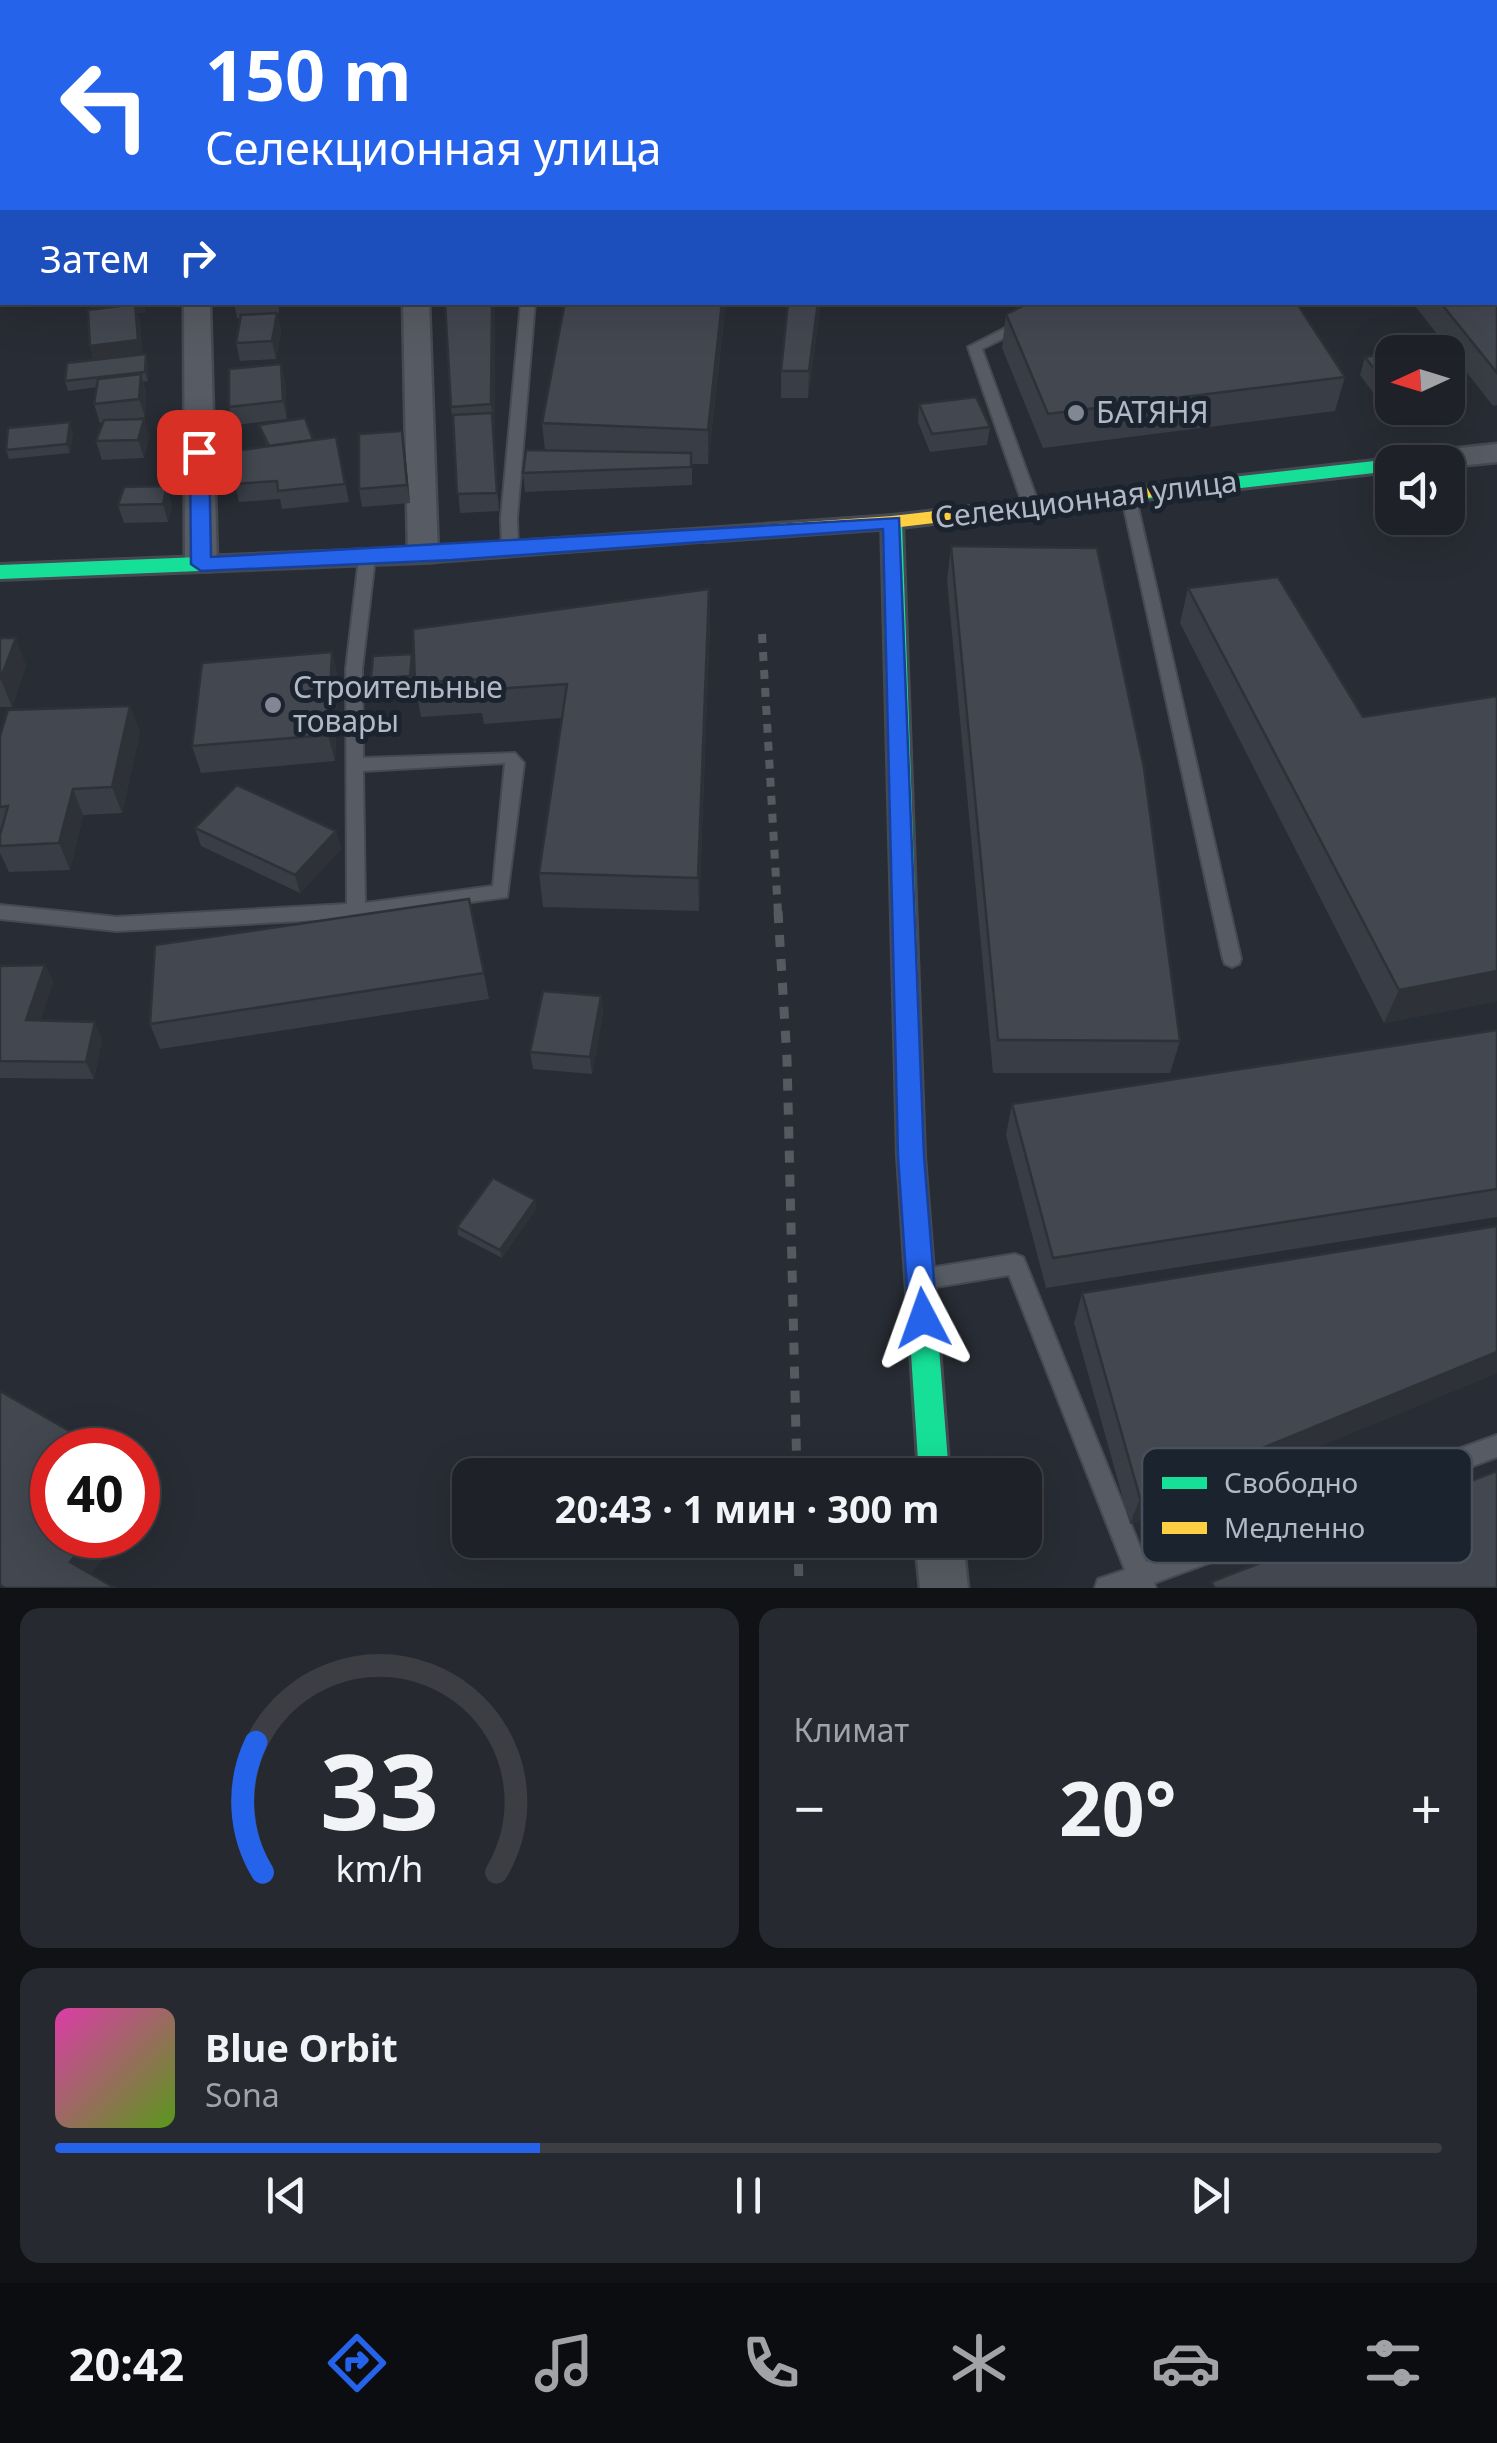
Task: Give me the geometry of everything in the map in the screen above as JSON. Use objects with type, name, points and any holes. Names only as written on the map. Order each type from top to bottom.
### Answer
[{"type":"street","points":[[196,305],[201,564]]},
{"type":"street","points":[[416,305],[423,555]]},
{"type":"street","points":[[1465,456],[1497,453]]},
{"type":"street","name":"Селекционная улица","points":[[0,572],[423,555],[892,522],[1375,467]]},
{"type":"street","points":[[892,522],[911,1156],[933,1458]]},
{"type":"street","points":[[941,1558],[944,1588]]},
{"type":"lane","points":[[510,550],[508,518],[528,305]]},
{"type":"lane","points":[[1031,505],[974,346],[1012,325],[1050,316]]},
{"type":"lane","points":[[1128,494],[1232,959]]},
{"type":"lane","points":[[356,911],[354,669],[368,558]]},
{"type":"lane","points":[[0,912],[118,924],[356,911],[501,892],[514,763],[509,757],[355,765]]},
{"type":"lane","points":[[920,1279],[1016,1264],[1142,1582]]},
{"type":"lane","points":[[1472,1456],[1497,1446]]},
{"type":"lane","points":[[1107,1588],[1142,1582],[1192,1563]]},
{"type":"building","points":[[135,305],[138,340],[90,346],[88,310]]},
{"type":"building","points":[[445,305],[492,305],[491,404],[451,407]]},
{"type":"building","points":[[564,305],[722,305],[708,430],[542,423]]},
{"type":"building","points":[[788,305],[818,305],[809,371],[781,371]]},
{"type":"building","points":[[1025,305],[1298,305],[1345,377],[1048,414],[1006,314]]},
{"type":"building","points":[[1442,305],[1497,305],[1497,373]]},
{"type":"building","points":[[277,313],[272,341],[236,343],[241,315]]},
{"type":"building","points":[[146,354],[145,372],[65,381],[67,363]]},
{"type":"building","points":[[1375,356],[1375,370],[1365,357]]},
{"type":"building","points":[[281,364],[283,401],[229,407],[229,369]]},
{"type":"building","points":[[141,374],[139,399],[94,404],[98,379]]},
{"type":"building","points":[[976,397],[990,427],[932,434],[919,404]]},
{"type":"building","points":[[492,413],[497,493],[457,494],[453,415]]},
{"type":"building","points":[[305,418],[313,440],[269,446],[259,425]]},
{"type":"building","points":[[144,419],[138,440],[96,441],[104,420]]},
{"type":"building","points":[[70,422],[67,444],[6,450],[8,428]]},
{"type":"building","points":[[402,431],[407,485],[359,489],[359,434]]},
{"type":"building","points":[[336,437],[345,484],[278,491],[277,481],[234,484],[227,452]]},
{"type":"building","points":[[526,450],[691,453],[691,467],[523,473]]},
{"type":"building","points":[[167,486],[163,504],[118,505],[124,487]]},
{"type":"building","points":[[951,546],[1097,548],[1144,768],[1180,1041],[998,1040]]},
{"type":"building","points":[[1278,577],[1363,717],[1497,696],[1497,971],[1399,990],[1188,588]]},
{"type":"building","points":[[709,589],[698,878],[539,873],[567,684],[479,690],[481,679],[415,683],[413,629]]},
{"type":"building","points":[[0,638],[16,638],[0,680]]},
{"type":"building","points":[[332,652],[328,735],[192,746],[202,663]]},
{"type":"building","points":[[412,654],[410,676],[371,679],[373,656]]},
{"type":"building","points":[[130,706],[112,787],[73,789],[59,843],[0,846],[8,806],[0,807],[0,736],[8,710]]},
{"type":"building","points":[[237,785],[336,831],[295,875],[195,828]]},
{"type":"building","points":[[469,899],[484,973],[150,1024],[155,945]]},
{"type":"building","points":[[45,965],[26,1020],[95,1022],[86,1062],[0,1061],[0,966]]},
{"type":"building","points":[[543,991],[601,996],[590,1057],[530,1052]]},
{"type":"building","points":[[1497,1030],[1497,1189],[1053,1258],[1012,1104]]},
{"type":"building","points":[[493,1178],[535,1200],[500,1250],[457,1227]]},
{"type":"building","points":[[1497,1226],[1497,1352],[1262,1448],[1142,1448],[1140,1498],[1082,1293]]},
{"type":"building","points":[[0,1391],[64,1428],[30,1428],[30,1558],[73,1558],[70,1562],[115,1588],[0,1585]]},
{"type":"building","points":[[1497,1471],[1497,1588],[1215,1588],[1211,1582],[1260,1563],[1472,1563],[1472,1481]]},
{"type":"railway","points":[[762,634],[778,914]]},
{"type":"railway","points":[[778,911],[787,1059],[797,1458]]},
{"type":"railway","points":[[798,1558],[799,1588]]},
{"type":"traffic: fast","points":[[1144,493],[1375,467]]},
{"type":"traffic: fast","points":[[892,522],[911,1156],[933,1458]]},
{"type":"traffic: fast","points":[[0,572],[423,555],[706,535]]},
{"type":"traffic: slow","points":[[706,535],[892,522],[1144,493]]},
{"type":"place","name":"БАТЯНЯ","points":[[1076,413]]},
{"type":"place","name":"Строительные товары","points":[[273,705]]},
{"type":"route","points":[[199,452],[201,564],[452,554],[892,522],[911,1156],[923,1318]]}]
